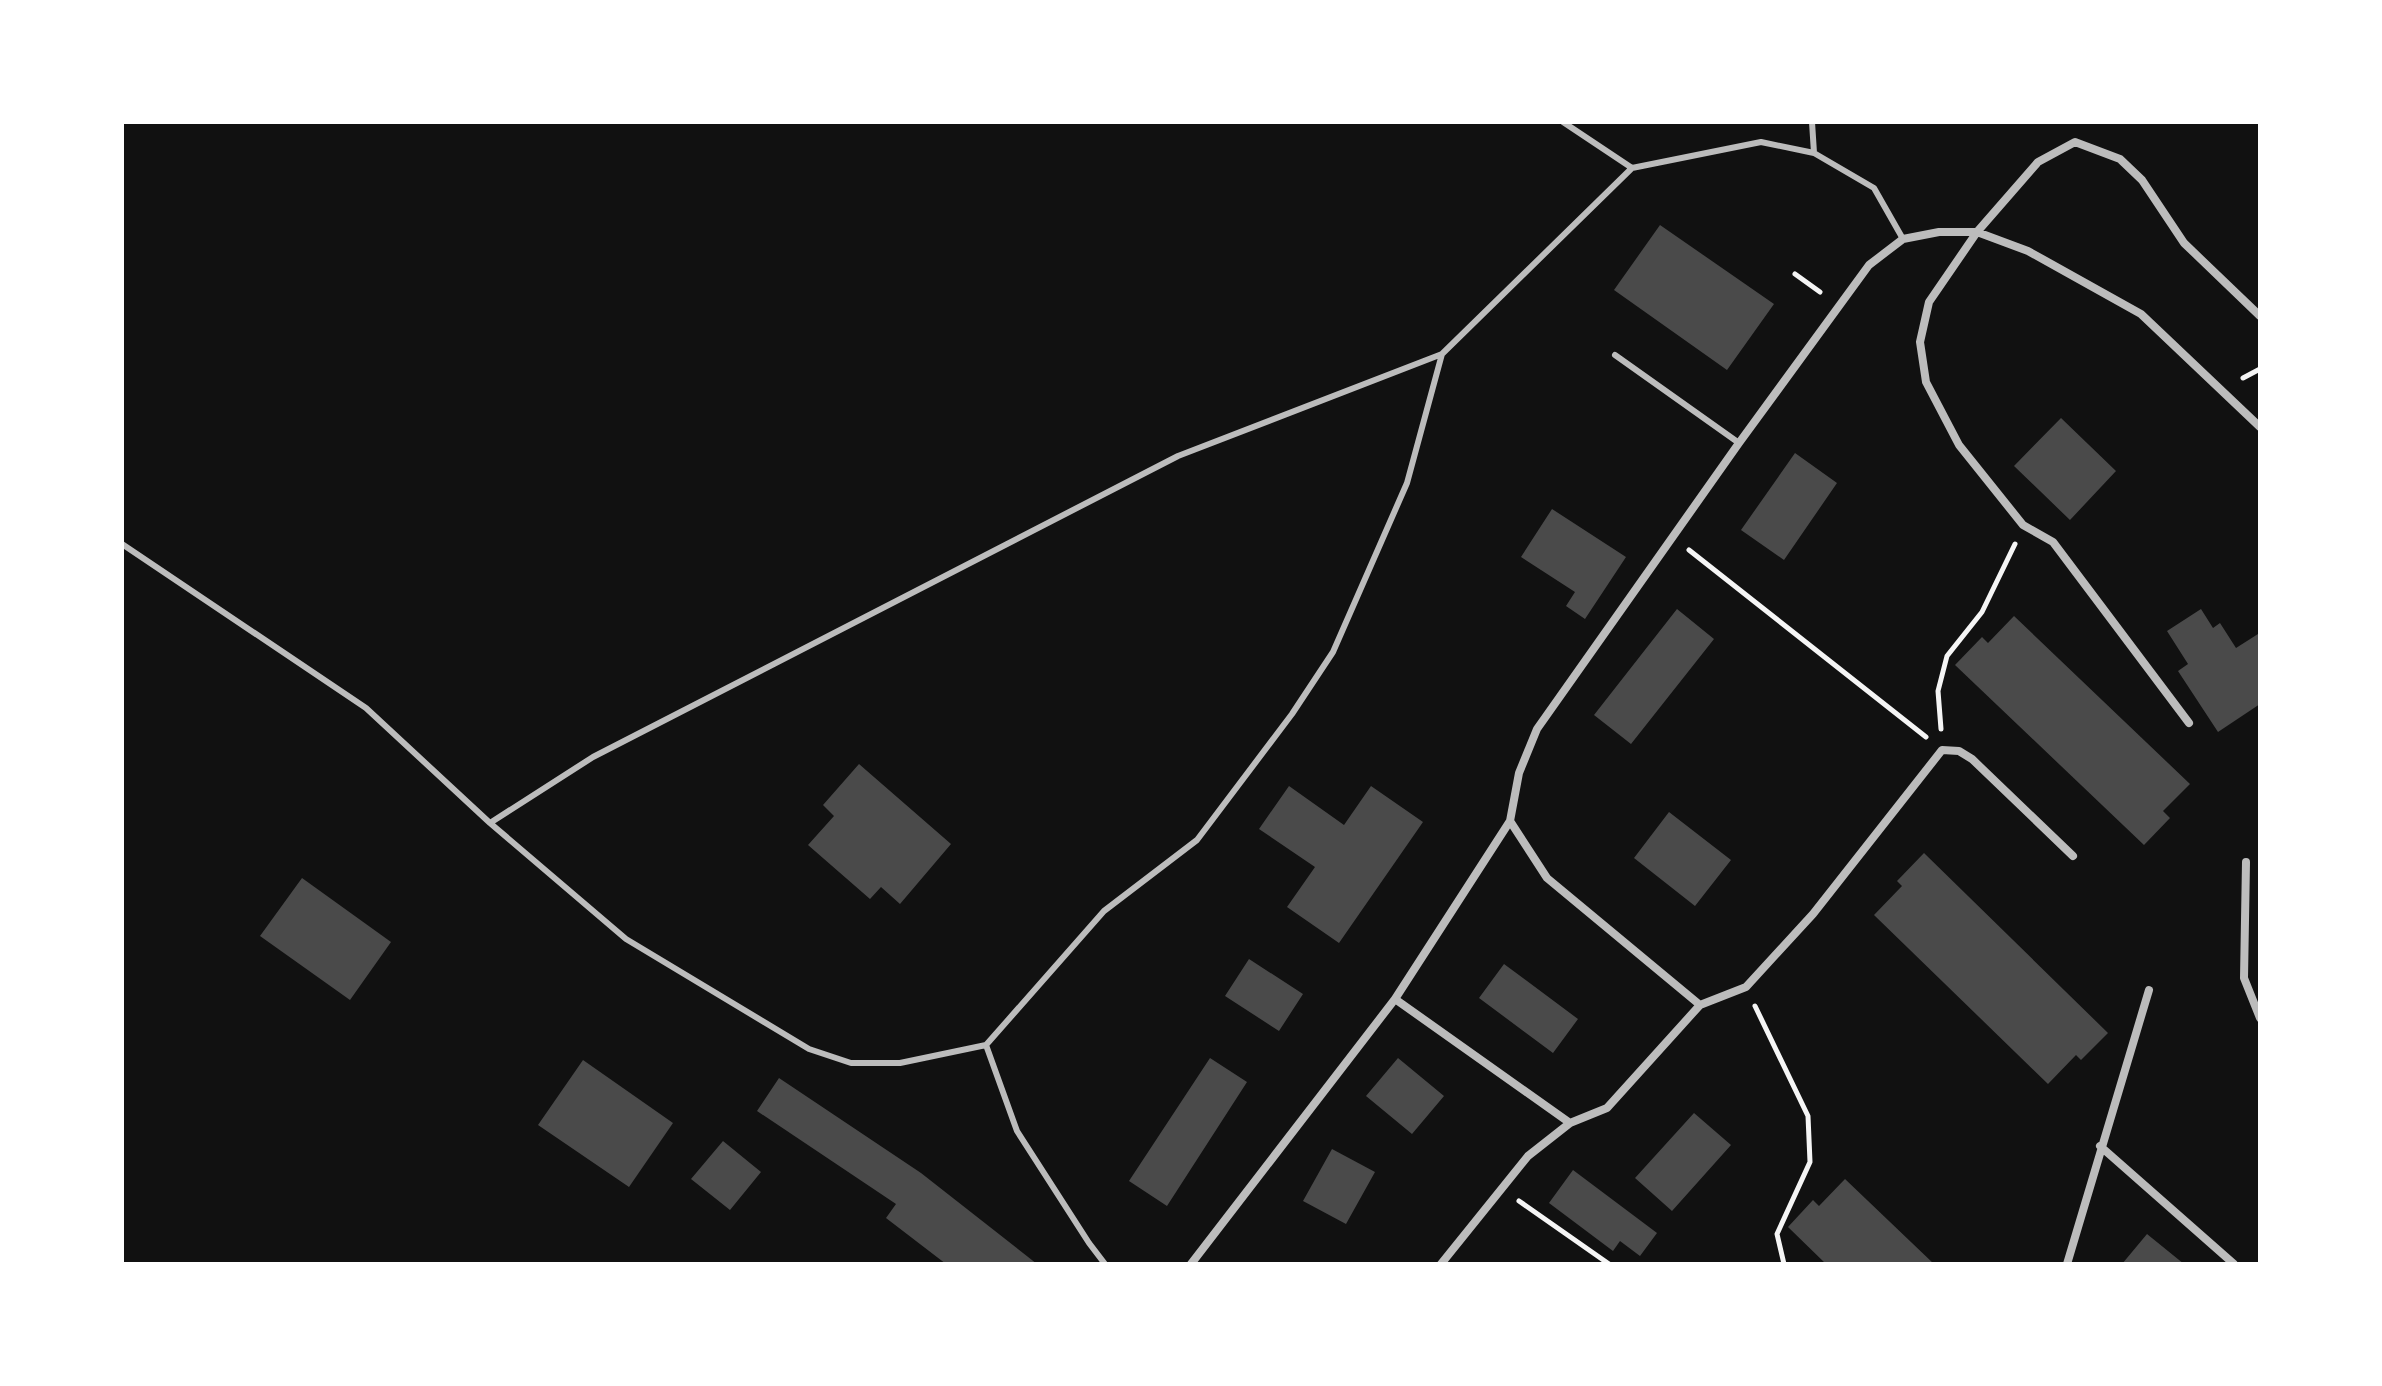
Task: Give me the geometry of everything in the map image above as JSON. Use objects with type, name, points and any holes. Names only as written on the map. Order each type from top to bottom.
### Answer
[{"type":"street","points":[[2189,723],[2053,542],[2023,525],[1959,445],[1926,382],[1920,342],[1929,302],[1977,232],[2038,162],[2075,142],[2120,159],[2142,180],[2184,243],[2260,316]]},
{"type":"street","points":[[1191,1264],[1395,999],[1510,821],[1519,773],[1537,729],[1869,265],[1903,239],[1939,232],[1977,232],[2028,251],[2141,314],[2260,427]]},
{"type":"street","points":[[1441,1264],[1528,1156],[1570,1123],[1607,1108],[1700,1005],[1746,987],[1813,914],[1942,750],[1959,751],[1972,759],[2073,856]]},
{"type":"street","points":[[1510,821],[1547,878],[1700,1005]]},
{"type":"street","points":[[2246,862],[2244,978],[2260,1018]]},
{"type":"street","points":[[2067,1264],[2149,990]]},
{"type":"street","points":[[1395,999],[1570,1123]]},
{"type":"street","points":[[2100,1146],[2234,1264]]},
{"type":"lane","points":[[1563,122],[1632,168]]},
{"type":"lane","points":[[1812,122],[1814,153]]},
{"type":"lane","points":[[490,823],[593,757],[1178,456],[1442,354],[1632,168],[1761,142],[1814,153],[1874,188],[1903,239]]},
{"type":"lane","points":[[122,544],[366,708],[490,823],[626,939],[809,1049],[851,1063],[900,1063],[986,1045],[1104,911],[1197,840],[1292,714],[1333,652],[1407,483],[1442,354]]},
{"type":"lane","points":[[1615,355],[1739,443]]},
{"type":"lane","points":[[986,1045],[1017,1131],[1105,1264]]},
{"type":"path","points":[[1795,274],[1839,306]]},
{"type":"path","points":[[1942,750],[1938,691],[1947,656],[1982,612],[2023,525]]},
{"type":"path","points":[[1672,537],[1942,750]]},
{"type":"path","points":[[1746,987],[1808,1116],[1810,1162],[1777,1234],[1784,1264]]},
{"type":"path","points":[[1501,1189],[1609,1264]]},
{"type":"building","points":[[1660,225],[1774,304],[1727,370],[1614,290]]},
{"type":"building","points":[[2061,418],[2116,471],[2070,520],[2014,466]]},
{"type":"building","points":[[1795,453],[1837,483],[1784,560],[1741,530]]},
{"type":"building","points":[[1552,509],[1626,557],[1585,619],[1566,606],[1575,592],[1521,557]]},
{"type":"building","points":[[1677,609],[1714,639],[1631,744],[1594,715]]},
{"type":"building","points":[[2201,609],[2213,628],[2220,623],[2236,648],[2258,634],[2260,637],[2260,704],[2218,732],[2178,671],[2188,664],[2167,631]]},
{"type":"building","points":[[2014,616],[2190,784],[2163,811],[2170,818],[2144,845],[1955,665],[1982,637],[1988,643]]},
{"type":"building","points":[[859,764],[951,844],[900,904],[881,887],[870,899],[808,845],[834,816],[823,805]]},
{"type":"building","points":[[1289,786],[1344,825],[1371,786],[1423,822],[1339,943],[1287,907],[1315,867],[1259,829]]},
{"type":"building","points":[[1669,812],[1731,860],[1695,906],[1634,858]]},
{"type":"building","points":[[1924,853],[2108,1033],[2081,1060],[2076,1055],[2048,1084],[1874,915],[1902,886],[1897,881]]},
{"type":"building","points":[[302,878],[391,942],[350,1000],[260,936]]},
{"type":"building","points":[[1249,959],[1303,994],[1279,1031],[1225,996]]},
{"type":"building","points":[[1504,964],[1578,1019],[1553,1053],[1479,998]]},
{"type":"building","points":[[1210,1058],[1247,1082],[1167,1206],[1129,1181]]},
{"type":"building","points":[[1398,1058],[1444,1096],[1412,1134],[1366,1096]]},
{"type":"building","points":[[583,1060],[673,1123],[629,1187],[538,1125]]},
{"type":"building","points":[[779,1078],[921,1173],[1037,1264],[946,1264],[886,1218],[896,1204],[757,1111]]},
{"type":"building","points":[[1694,1113],[1731,1145],[1672,1211],[1635,1178]]},
{"type":"building","points":[[723,1141],[761,1172],[730,1210],[691,1179]]},
{"type":"building","points":[[1332,1149],[1375,1172],[1346,1224],[1303,1201]]},
{"type":"building","points":[[1573,1170],[1657,1233],[1640,1256],[1620,1241],[1613,1251],[1549,1203]]},
{"type":"building","points":[[1845,1179],[1934,1264],[1826,1264],[1788,1227],[1813,1200],[1819,1206]]},
{"type":"building","points":[[2147,1234],[2184,1264],[2122,1264]]}]
